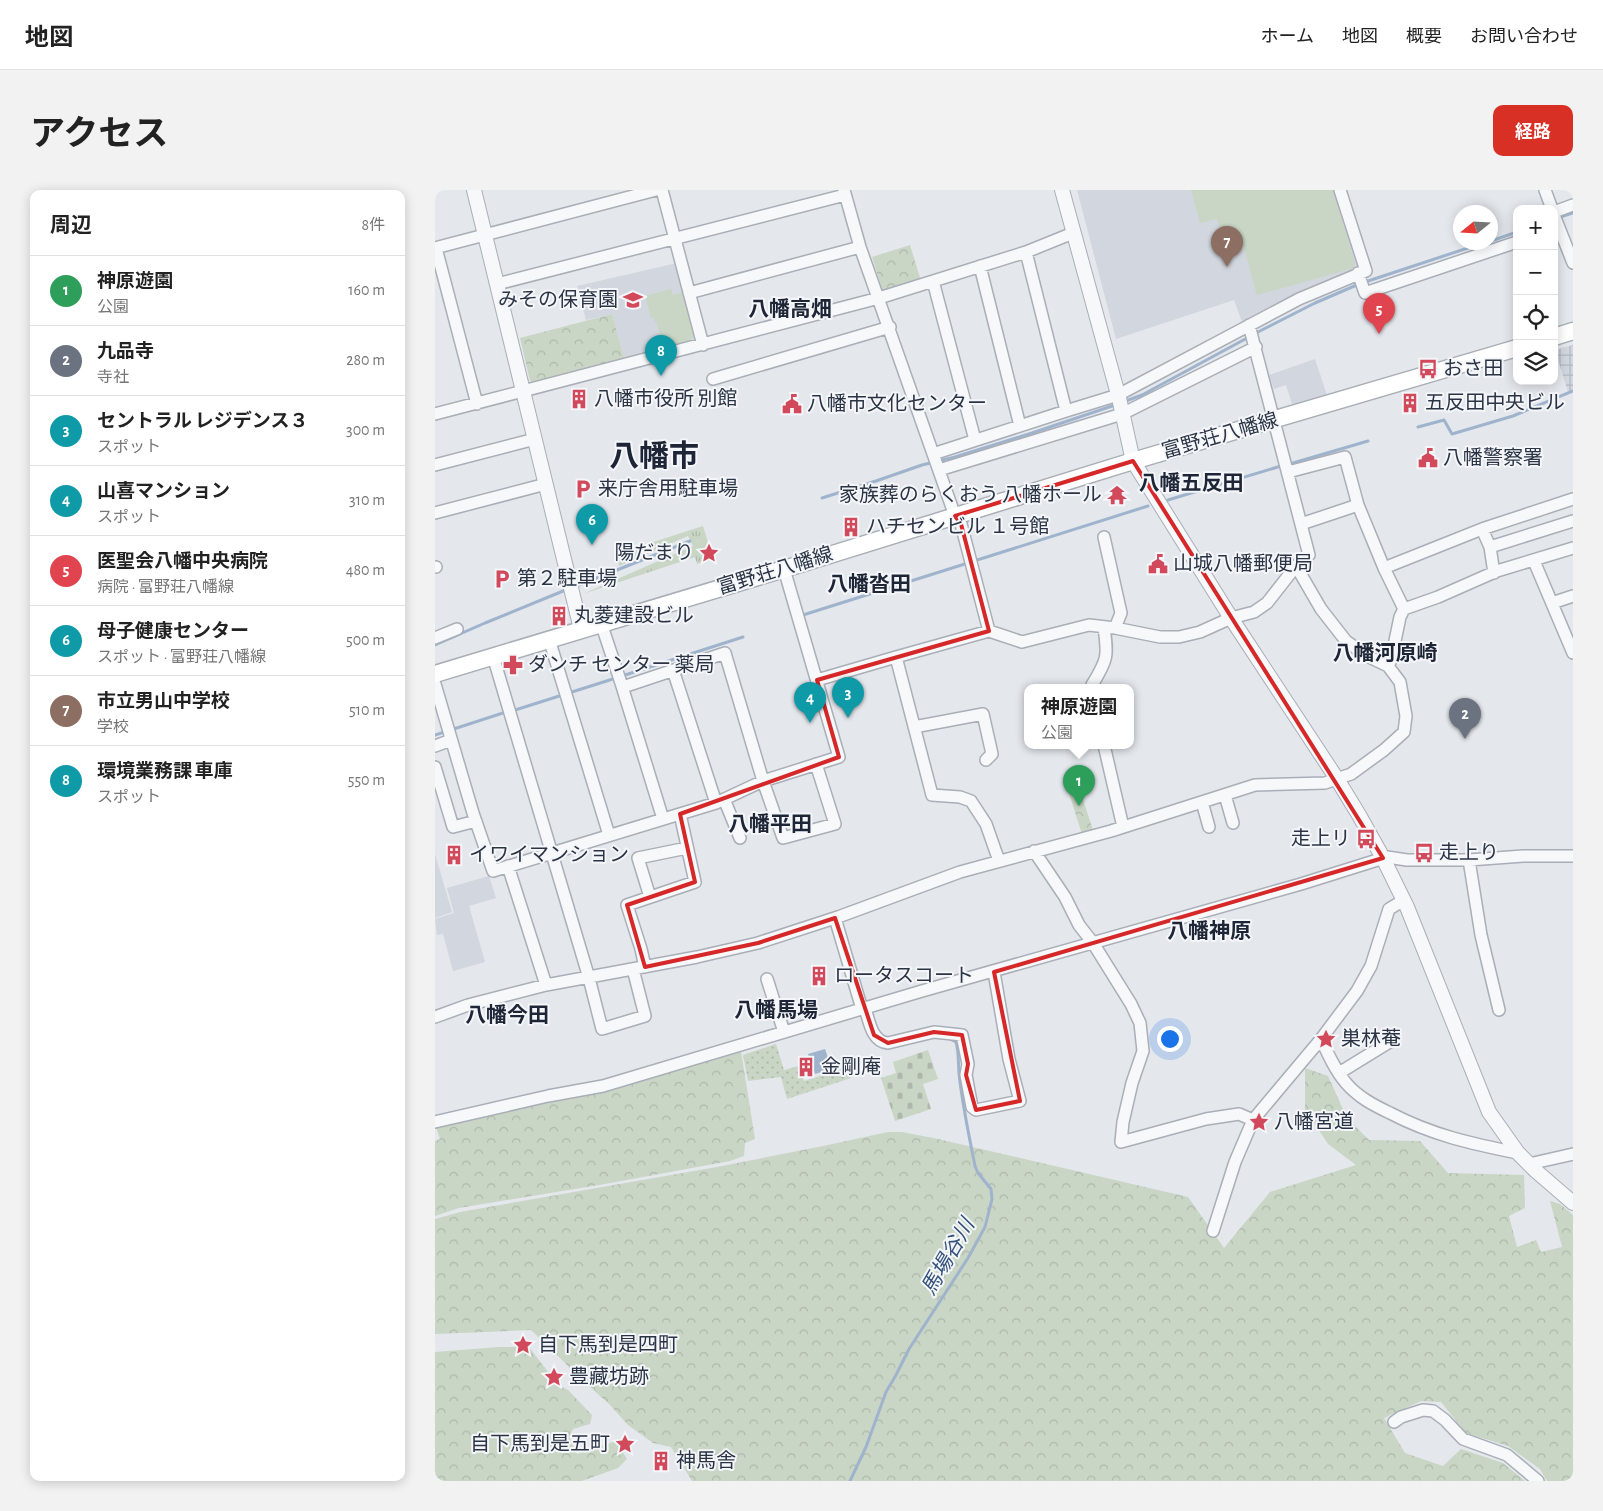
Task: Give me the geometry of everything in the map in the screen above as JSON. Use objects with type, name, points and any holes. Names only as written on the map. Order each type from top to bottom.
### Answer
[{"type":"main road","points":[[1558,336],[1573,331]]},
{"type":"main road","name":"富野荘八幡線","points":[[435,674],[1133,461],[1513,349]]},
{"type":"street","points":[[474,190],[581,629]]},
{"type":"street","points":[[477,404],[435,248],[656,190]]},
{"type":"street","points":[[662,190],[703,344]]},
{"type":"street","points":[[1062,190],[1120,405],[1133,461],[1231,618],[1337,779],[1383,858],[1404,900],[1489,1112],[1529,1164],[1573,1203]]},
{"type":"street","points":[[937,462],[975,440],[1019,426],[1066,412],[1120,405],[1250,326],[1299,299],[1366,271],[1340,190]]},
{"type":"street","points":[[1545,190],[1550,205]]},
{"type":"street","points":[[497,284],[845,192],[860,247],[890,327],[955,516],[961,524],[989,631]]},
{"type":"street","points":[[1558,217],[1573,205]]},
{"type":"street","points":[[1558,226],[1572,256]]},
{"type":"street","points":[[435,414],[879,298],[1026,252],[1073,233]]},
{"type":"street","points":[[1358,273],[1365,293],[1513,243]]},
{"type":"street","points":[[689,293],[860,247]]},
{"type":"street","points":[[1026,252],[1066,412]]},
{"type":"street","points":[[980,266],[1019,426]]},
{"type":"street","points":[[933,281],[975,440]]},
{"type":"street","points":[[817,680],[989,631],[1022,642],[1089,625],[1110,627],[1160,637],[1179,637],[1199,632],[1231,618],[1254,612],[1267,603],[1296,566],[1309,555],[1250,326]]},
{"type":"street","points":[[713,379],[890,327]]},
{"type":"street","points":[[937,462],[1120,405],[1255,343]]},
{"type":"street","points":[[435,464],[535,439]]},
{"type":"street","points":[[1287,472],[1345,458],[1358,505],[1384,568],[1405,609]]},
{"type":"street","points":[[435,513],[547,484]]},
{"type":"street","points":[[1384,568],[1482,528],[1573,498]]},
{"type":"street","points":[[1301,524],[1358,505]]},
{"type":"street","points":[[1490,547],[1573,521]]},
{"type":"street","points":[[1482,528],[1490,547],[1493,573]]},
{"type":"street","points":[[1093,684],[1103,667],[1107,653],[1110,627],[1121,613],[1104,537]]},
{"type":"street","points":[[1388,666],[1400,617],[1405,609],[1438,598],[1493,573],[1573,548]]},
{"type":"street","points":[[1534,561],[1572,648]]},
{"type":"street","points":[[435,1016],[468,1005],[546,985],[697,957],[758,943],[835,918],[960,872],[1123,827],[1255,785],[1325,783],[1351,774],[1384,750],[1404,732],[1406,716],[1404,694],[1400,682],[1388,666],[1367,656],[1346,641],[1321,609],[1296,566]]},
{"type":"street","points":[[435,684],[449,735],[493,871],[720,801],[763,781],[839,757],[784,569]]},
{"type":"street","points":[[1552,603],[1573,596]]},
{"type":"street","points":[[601,623],[621,681],[663,819]]},
{"type":"street","points":[[435,638],[457,628]]},
{"type":"street","points":[[549,639],[609,835]]},
{"type":"street","points":[[621,681],[673,670],[725,653],[763,781],[783,838],[835,824],[816,764]]},
{"type":"street","points":[[493,656],[589,978],[602,1029],[645,1016],[639,968],[641,949],[627,905],[695,882],[679,814]]},
{"type":"street","points":[[896,657],[933,796],[960,797],[971,801],[987,824],[999,861]]},
{"type":"street","points":[[673,670],[720,801],[740,838]]},
{"type":"street","points":[[914,727],[983,714],[992,754],[986,760]]},
{"type":"street","points":[[435,746],[449,735]]},
{"type":"street","points":[[1105,749],[1123,827]]},
{"type":"street","points":[[435,767],[453,827],[476,821]]},
{"type":"street","points":[[1225,795],[1233,823]]},
{"type":"street","points":[[1202,802],[1209,827]]},
{"type":"street","points":[[650,897],[638,858],[687,848]]},
{"type":"street","points":[[1033,851],[1065,896],[1079,925],[1093,943],[1131,1004],[1140,1023],[1143,1051],[1132,1083],[1123,1122],[1121,1142],[1207,1119],[1239,1114],[1253,1120]]},
{"type":"street","points":[[435,1122],[549,1096],[603,1086],[783,1032],[1301,884],[1387,857],[1407,860],[1469,860],[1523,856],[1573,856]]},
{"type":"street","points":[[1469,860],[1481,935],[1499,1010]]},
{"type":"street","points":[[508,866],[546,985]]},
{"type":"street","points":[[1213,1231],[1235,1162],[1253,1120],[1321,1039],[1357,991],[1371,966],[1389,909],[1404,900]]},
{"type":"street","points":[[835,918],[874,1035],[883,1043],[934,1032],[962,1035],[968,1064],[966,1075],[972,1107],[976,1110],[1020,1101],[1009,1058],[994,972]]},
{"type":"street","points":[[767,979],[783,1032]]},
{"type":"street","points":[[1321,1039],[1345,1082],[1361,1098],[1413,1125],[1460,1141],[1518,1152]]},
{"type":"street","points":[[1339,1073],[1391,1041]]},
{"type":"street","points":[[1529,1164],[1573,1154]]},
{"type":"street","points":[[1394,1422],[1401,1417],[1423,1410],[1433,1411],[1463,1438],[1507,1455],[1538,1481]]},
{"type":"highlighted area","points":[[1133,461],[1383,858],[994,972],[1020,1101],[976,1110],[966,1075],[968,1064],[962,1035],[934,1032],[888,1043],[874,1035],[835,918],[758,943],[645,967],[627,905],[695,882],[680,814],[839,757],[817,680],[989,631],[961,524],[955,516]]},
{"type":"shaded area","points":[[1077,190],[1335,190],[1358,264],[1357,270],[1298,293],[1242,322],[1234,300],[1116,339]]},
{"type":"shaded area","name":"みその保育園","points":[[677,263],[696,338],[693,343],[625,361],[612,314],[586,320],[577,286]]},
{"type":"shaded area","points":[[1573,345],[1573,389],[1568,392],[1558,360],[1558,349]]},
{"type":"shaded area","points":[[1315,359],[1328,398],[1294,410],[1286,385],[1274,389],[1269,375]]},
{"type":"shaded area","points":[[435,854],[452,912],[435,918]]},
{"type":"shaded area","points":[[489,876],[496,898],[469,906],[485,962],[453,971],[443,934],[437,935],[435,919],[454,913],[447,888]]},
{"type":"green space","points":[[1191,190],[1333,190],[1355,263],[1354,268],[1257,295],[1242,240],[1224,244],[1217,219],[1200,223]]},
{"type":"green space","points":[[910,245],[921,281],[889,290],[882,289],[872,257]]},
{"type":"green space","points":[[671,289],[673,295],[683,292],[694,335],[688,342],[663,348],[657,322],[655,322],[653,317],[651,318],[645,296]]},
{"type":"green space","points":[[612,314],[625,361],[537,385],[530,381],[520,338]]},
{"type":"green space","points":[[703,526],[710,549],[707,550],[709,556],[712,555],[713,559],[697,564],[695,557],[583,594],[693,546],[688,536],[619,566],[616,554]]},
{"type":"green space","points":[[1076,778],[1093,830],[1082,834],[1065,781]]},
{"type":"green space","points":[[776,1044],[784,1070],[799,1066],[804,1081],[847,1067],[851,1078],[787,1099],[781,1077],[748,1081],[743,1055]]},
{"type":"green space","points":[[928,1050],[938,1079],[923,1084],[931,1109],[895,1121],[881,1078],[896,1073],[893,1062]]},
{"type":"green space","points":[[741,1051],[755,1139],[745,1143],[744,1156],[730,1161],[605,1184],[459,1208],[435,1216],[435,1141],[440,1139],[436,1127],[589,1093]]},
{"type":"green space","points":[[1305,1068],[1328,1076],[1347,1118],[1369,1140],[1420,1141],[1448,1173],[1524,1175],[1525,1208],[1509,1216],[1517,1247],[1536,1240],[1541,1252],[1562,1247],[1550,1201],[1560,1204],[1573,1215],[1573,1481],[1547,1481],[1540,1469],[1508,1446],[1466,1433],[1441,1402],[1421,1401],[1384,1418],[1405,1453],[1443,1466],[1461,1449],[1503,1463],[1525,1481],[692,1481],[671,1447],[653,1443],[628,1425],[609,1404],[531,1330],[435,1334],[435,1219],[460,1212],[717,1167],[888,1132],[902,1132],[938,1139],[1188,1197],[1224,1248],[1270,1192],[1356,1165],[1328,1144],[1305,1109]]},
{"type":"green space","points":[[499,1347],[529,1347],[548,1372],[549,1380],[568,1390],[592,1415],[590,1424],[573,1429],[569,1437],[577,1454],[616,1441],[627,1459],[618,1468],[582,1481],[435,1481],[435,1352]]},
{"type":"water","points":[[825,1049],[832,1069],[815,1074],[808,1054]]},
{"type":"waterway","points":[[1558,218],[1573,213]]},
{"type":"waterway","points":[[1498,239],[1513,233]]},
{"type":"waterway","points":[[1365,282],[1462,250]]},
{"type":"waterway","points":[[1254,334],[1315,303],[1359,284]]},
{"type":"waterway","points":[[1123,402],[1142,395],[1249,337]]},
{"type":"waterway","points":[[1418,427],[1444,420],[1452,434],[1513,416],[1573,391]]},
{"type":"waterway","points":[[822,498],[922,465],[955,457],[1032,433],[1118,404]]},
{"type":"waterway","points":[[1293,463],[1368,441]]},
{"type":"waterway","points":[[1168,500],[1281,466]]},
{"type":"waterway","points":[[974,561],[1148,506]]},
{"type":"waterway","points":[[574,587],[690,541]]},
{"type":"waterway","points":[[803,615],[968,563]]},
{"type":"waterway","points":[[435,645],[568,589]]},
{"type":"waterway","points":[[622,676],[743,637]]},
{"type":"waterway","points":[[512,711],[616,678]]},
{"type":"waterway","points":[[435,735],[506,712]]},
{"type":"waterway","name":"馬場谷川","points":[[850,1481],[866,1447],[886,1392],[909,1349],[968,1258],[985,1227],[992,1199],[991,1189],[978,1173],[975,1166],[962,1096],[957,1046],[956,1042],[950,1039]]},
{"type":"place","name":"市立男山中学校","points":[[1227,267]]},
{"type":"place","name":"みその保育園","points":[[633,300]]},
{"type":"place","name":"医聖会八幡中央病院","points":[[1379,334]]},
{"type":"place","name":"おさ田","points":[[1428,369]]},
{"type":"place","name":"環境業務課 車庫","points":[[661,376]]},
{"type":"place","name":"八幡市役所 別館","points":[[579,399]]},
{"type":"place","name":"五反田中央ビル","points":[[1410,403]]},
{"type":"place","name":"八幡市文化センター","points":[[792,404]]},
{"type":"place","name":"八幡警察署","points":[[1428,458]]},
{"type":"place","name":"来庁舎用駐車場","points":[[583,489]]},
{"type":"place","name":"家族葬のらくおう 八幡ホール","points":[[1117,495]]},
{"type":"place","name":"ハチセンビル １号館","points":[[851,527]]},
{"type":"place","name":"母子健康センター","points":[[592,545]]},
{"type":"place","name":"陽だまり","points":[[709,553]]},
{"type":"place","name":"山城八幡郵便局","points":[[1158,564]]},
{"type":"place","name":"第２駐車場","points":[[502,579]]},
{"type":"place","name":"丸菱建設ビル","points":[[559,616]]},
{"type":"place","name":"ダンチ センター 薬局","points":[[513,665]]},
{"type":"place","name":"セントラル レジデンス３","points":[[848,718]]},
{"type":"place","name":"山喜マンション","points":[[810,723]]},
{"type":"place","name":"九品寺","points":[[1465,739]]},
{"type":"place","name":"神原遊園","points":[[1079,806]]},
{"type":"place","name":"走上リ","points":[[1366,839]]},
{"type":"place","name":"走上り","points":[[1424,853]]},
{"type":"place","name":"イワイマンション","points":[[454,855]]},
{"type":"place","name":"ロータスコート","points":[[819,976]]},
{"type":"place","name":"巣林菴","points":[[1326,1039]]},
{"type":"place","name":"金剛庵","points":[[806,1067]]},
{"type":"place","name":"八幡宮道","points":[[1259,1122]]},
{"type":"place","name":"自下馬到是四町","points":[[523,1345]]},
{"type":"place","name":"豊藏坊跡","points":[[554,1377]]},
{"type":"place","name":"自下馬到是五町","points":[[625,1444]]},
{"type":"place","name":"神馬舎","points":[[661,1461]]},
{"type":"district","name":"八幡高畑","points":[[790,309]]},
{"type":"district","name":"八幡市","points":[[654,457]]},
{"type":"district","name":"八幡五反田","points":[[1191,483]]},
{"type":"district","name":"八幡沓田","points":[[869,584]]},
{"type":"district","name":"八幡河原崎","points":[[1385,653]]},
{"type":"district","name":"八幡平田","points":[[770,824]]},
{"type":"district","name":"八幡神原","points":[[1209,931]]},
{"type":"district","name":"八幡馬場","points":[[776,1010]]},
{"type":"district","name":"八幡今田","points":[[507,1015]]}]
